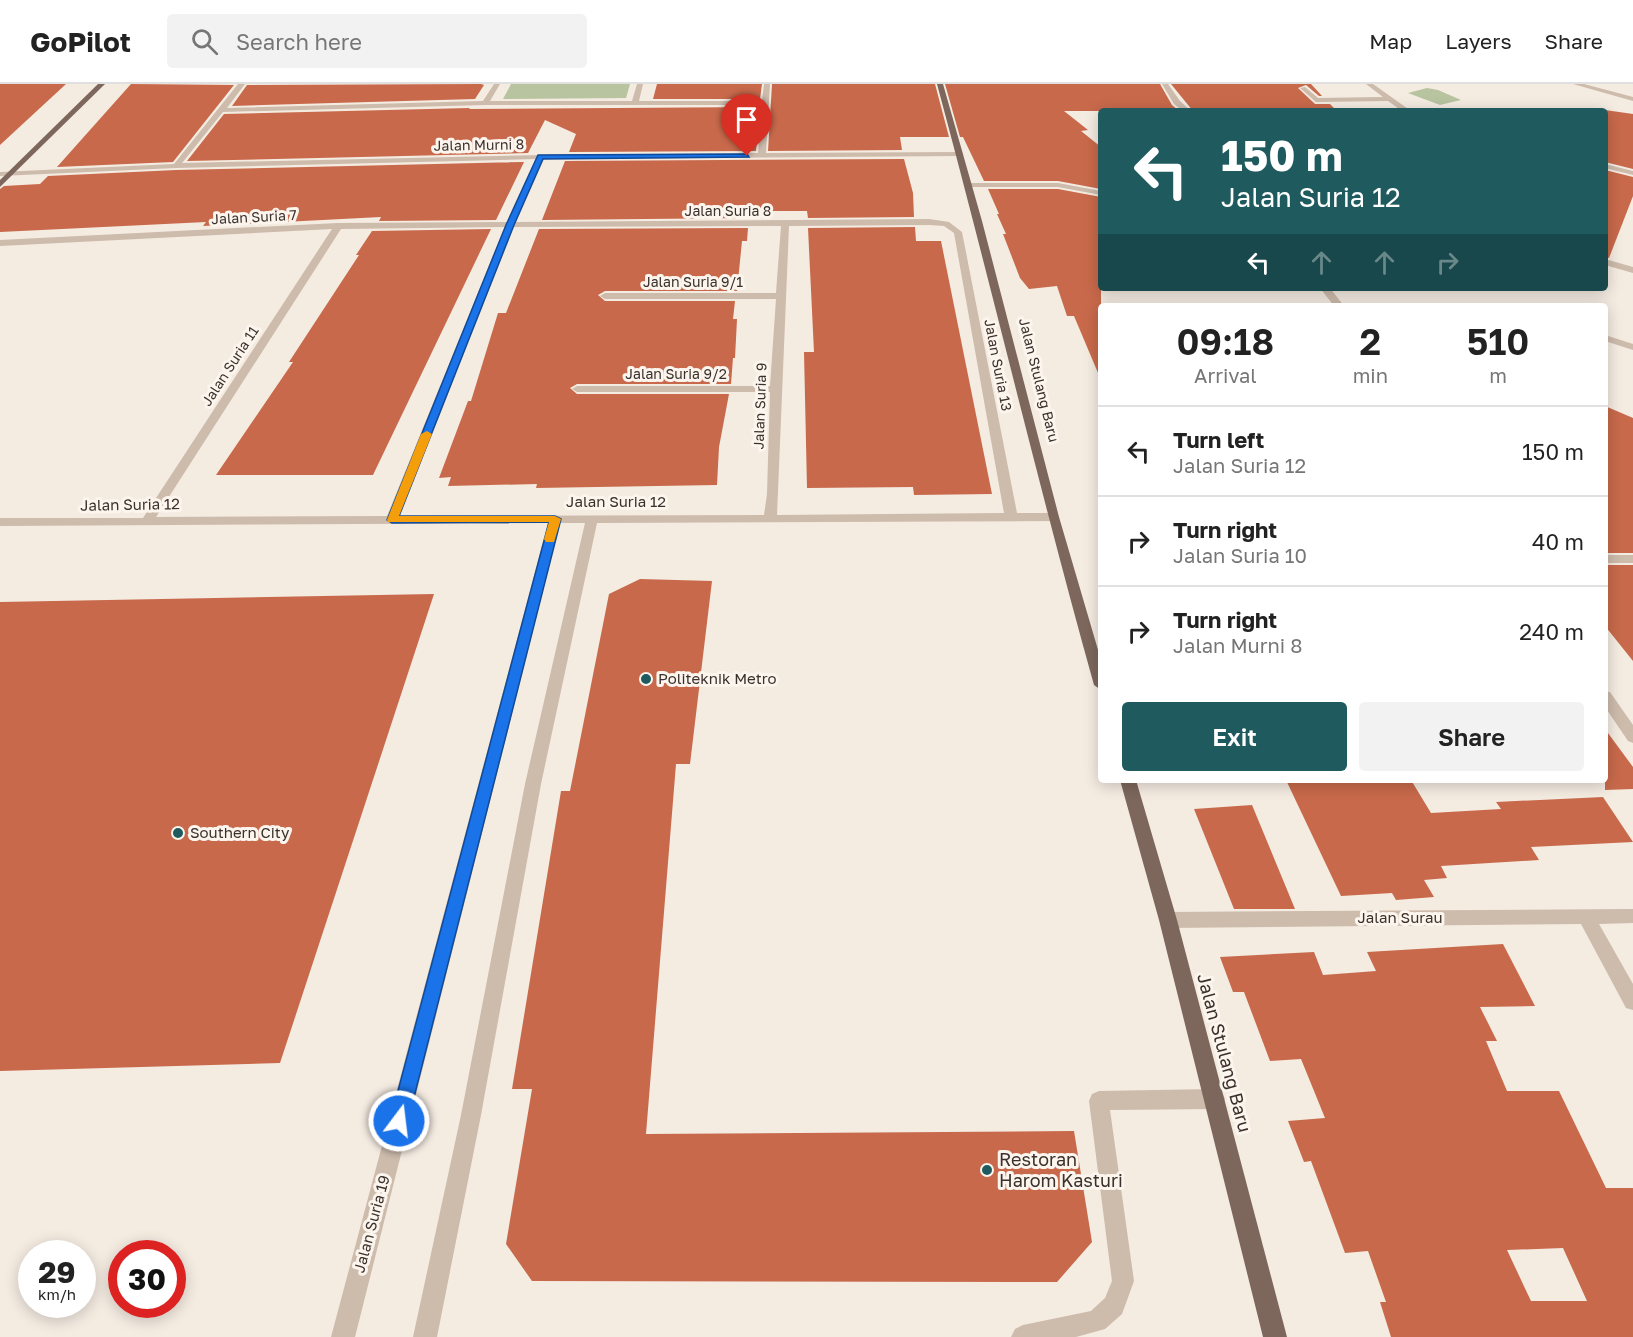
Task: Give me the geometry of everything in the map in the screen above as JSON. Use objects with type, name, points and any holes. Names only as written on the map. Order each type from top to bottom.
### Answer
[{"type":"main road","points":[[0,185],[102,84]]},
{"type":"main road","name":"Jalan Stulang Baru","points":[[940,84],[969,185],[1053,517],[1098,674]]},
{"type":"main road","name":"Jalan Stulang Baru","points":[[1129,783],[1168,920],[1275,1337]]},
{"type":"street","points":[[176,166],[242,84]]},
{"type":"street","points":[[485,103],[497,84]]},
{"type":"street","points":[[635,102],[640,84]]},
{"type":"street","points":[[762,156],[767,84]]},
{"type":"street","points":[[1165,84],[1184,108]]},
{"type":"street","points":[[1369,84],[1402,108]]},
{"type":"street","points":[[1576,84],[1633,99]]},
{"type":"street","points":[[1599,90],[1614,84]]},
{"type":"street","points":[[1303,88],[1316,100],[1389,99]]},
{"type":"street","points":[[221,110],[485,103],[765,103]]},
{"type":"street","name":"Jalan Murni 8","points":[[0,174],[176,166],[541,157],[959,154]]},
{"type":"street","points":[[392,520],[510,225],[541,157]]},
{"type":"street","points":[[1608,167],[1633,173]]},
{"type":"street","points":[[969,185],[1058,185],[1098,192]]},
{"type":"street","name":"Jalan Suria 8","points":[[510,225],[928,222],[946,224]]},
{"type":"street","name":"Jalan Suria 9","points":[[770,518],[785,224]]},
{"type":"street","name":"Jalan Suria 13","points":[[946,224],[958,232],[1011,517]]},
{"type":"street","name":"Jalan Suria 7","points":[[0,243],[338,226],[510,225]]},
{"type":"street","name":"Jalan Suria 11","points":[[147,521],[338,226]]},
{"type":"street","points":[[1608,263],[1633,270]]},
{"type":"street","points":[[1327,291],[1337,303]]},
{"type":"street","name":"Jalan Suria 9/1","points":[[605,296],[780,296]]},
{"type":"street","points":[[1608,339],[1633,347]]},
{"type":"street","name":"Jalan Suria 9/2","points":[[577,389],[775,389]]},
{"type":"street","name":"Jalan Suria 12","points":[[0,522],[1053,517]]},
{"type":"street","name":"Jalan Suria 19","points":[[343,1337],[555,519]]},
{"type":"street","points":[[425,1337],[473,1103],[533,784],[592,519]]},
{"type":"street","points":[[1608,559],[1633,559]]},
{"type":"street","points":[[1608,700],[1633,737]]},
{"type":"street","name":"Jalan Surau","points":[[1168,920],[1633,916]]},
{"type":"street","points":[[1586,917],[1633,1002]]},
{"type":"street","points":[[1023,1337],[1097,1321],[1114,1306],[1123,1281],[1099,1101],[1215,1099]]},
{"type":"green space","points":[[511,84],[630,84],[626,98],[503,99]]},
{"type":"green space","points":[[1427,88],[1461,100],[1440,105],[1408,93]]},
{"type":"building","points":[[0,84],[66,84],[0,145]]},
{"type":"building","points":[[131,84],[234,85],[173,162],[57,167]]},
{"type":"building","points":[[657,84],[762,84],[760,99],[653,99]]},
{"type":"building","points":[[772,84],[935,84],[949,137],[900,137],[902,150],[768,151]]},
{"type":"building","points":[[945,84],[1160,84],[1176,108],[1098,108],[1098,111],[1064,111],[1088,130],[1081,131],[1098,145],[1098,188],[1058,181],[984,181],[963,137],[960,137]]},
{"type":"building","points":[[1171,84],[1311,84],[1322,96],[1306,85],[1298,88],[1315,104],[1330,104],[1334,108],[1191,108]]},
{"type":"building","points":[[247,85],[484,85],[475,99],[232,106]]},
{"type":"building","points":[[760,107],[756,151],[569,152],[576,134],[545,120],[528,153],[187,161],[224,114],[470,108]]},
{"type":"building","points":[[1608,110],[1633,114],[1633,169],[1608,163]]},
{"type":"building","points":[[904,159],[913,193],[914,217],[808,218],[807,211],[748,211],[748,218],[542,220],[565,161]]},
{"type":"building","points":[[524,162],[496,220],[379,221],[381,217],[203,226],[206,222],[0,232],[0,189],[4,186],[40,184],[48,176],[176,170]]},
{"type":"building","points":[[1608,171],[1633,177],[1633,196],[1609,258]]},
{"type":"building","points":[[988,189],[1058,189],[1098,196],[1098,291],[1101,291],[1101,303],[1098,303],[1098,373],[1074,316],[1067,316],[1057,286],[1029,289],[1020,278],[1003,234],[1006,234],[997,214],[999,214]]},
{"type":"building","points":[[915,227],[916,241],[941,241],[992,494],[914,495],[913,487],[807,488],[804,352],[814,352],[808,228]]},
{"type":"building","points":[[748,228],[747,241],[742,241],[737,291],[605,291],[598,295],[605,301],[735,301],[733,319],[737,319],[731,384],[577,384],[570,388],[577,394],[729,394],[719,447],[717,485],[536,488],[537,484],[448,486],[451,477],[439,478],[468,401],[471,401],[498,313],[506,313],[539,229]]},
{"type":"building","points":[[491,229],[373,475],[216,475],[293,362],[289,362],[359,255],[356,255],[372,231]]},
{"type":"building","points":[[1608,407],[1633,418],[1633,553],[1608,553]]},
{"type":"building","points":[[1608,565],[1633,565],[1633,661],[1608,630]]},
{"type":"building","points":[[640,579],[712,581],[690,764],[676,764],[646,1134],[1074,1131],[1092,1242],[1057,1282],[532,1281],[506,1244],[532,1089],[512,1089],[561,791],[570,791],[609,594]]},
{"type":"building","name":"Southern City","points":[[434,594],[280,1063],[0,1071],[0,602]]},
{"type":"building","points":[[1608,733],[1633,767],[1633,789],[1605,790],[1605,783],[1608,783]]},
{"type":"building","points":[[1287,783],[1413,783],[1431,813],[1501,809],[1496,802],[1603,797],[1633,842],[1531,847],[1539,860],[1441,866],[1447,878],[1424,880],[1434,897],[1396,900],[1392,893],[1341,896]]},
{"type":"building","points":[[1252,805],[1295,909],[1234,909],[1194,809]]},
{"type":"building","points":[[1503,944],[1535,1006],[1480,1007],[1497,1041],[1486,1041],[1507,1091],[1559,1091],[1606,1188],[1633,1188],[1633,1337],[1391,1337],[1380,1302],[1386,1302],[1368,1251],[1345,1253],[1311,1161],[1304,1162],[1288,1121],[1325,1118],[1301,1059],[1270,1061],[1244,992],[1233,992],[1220,957],[1314,952],[1323,975],[1376,971],[1367,952]],"holes":[[[1563,1248],[1587,1301],[1531,1301],[1507,1250]]]},
{"type":"slow traffic","points":[[427,434],[392,520],[555,519],[550,539]]},
{"type":"place","name":"Politeknik Metro","points":[[646,679]]},
{"type":"place","name":"Southern City","points":[[178,833]]},
{"type":"place","name":"Restoran Harom Kasturi","points":[[987,1170]]},
{"type":"route","points":[[399,1121],[555,519],[392,520],[510,225],[541,157],[747,156]]}]
